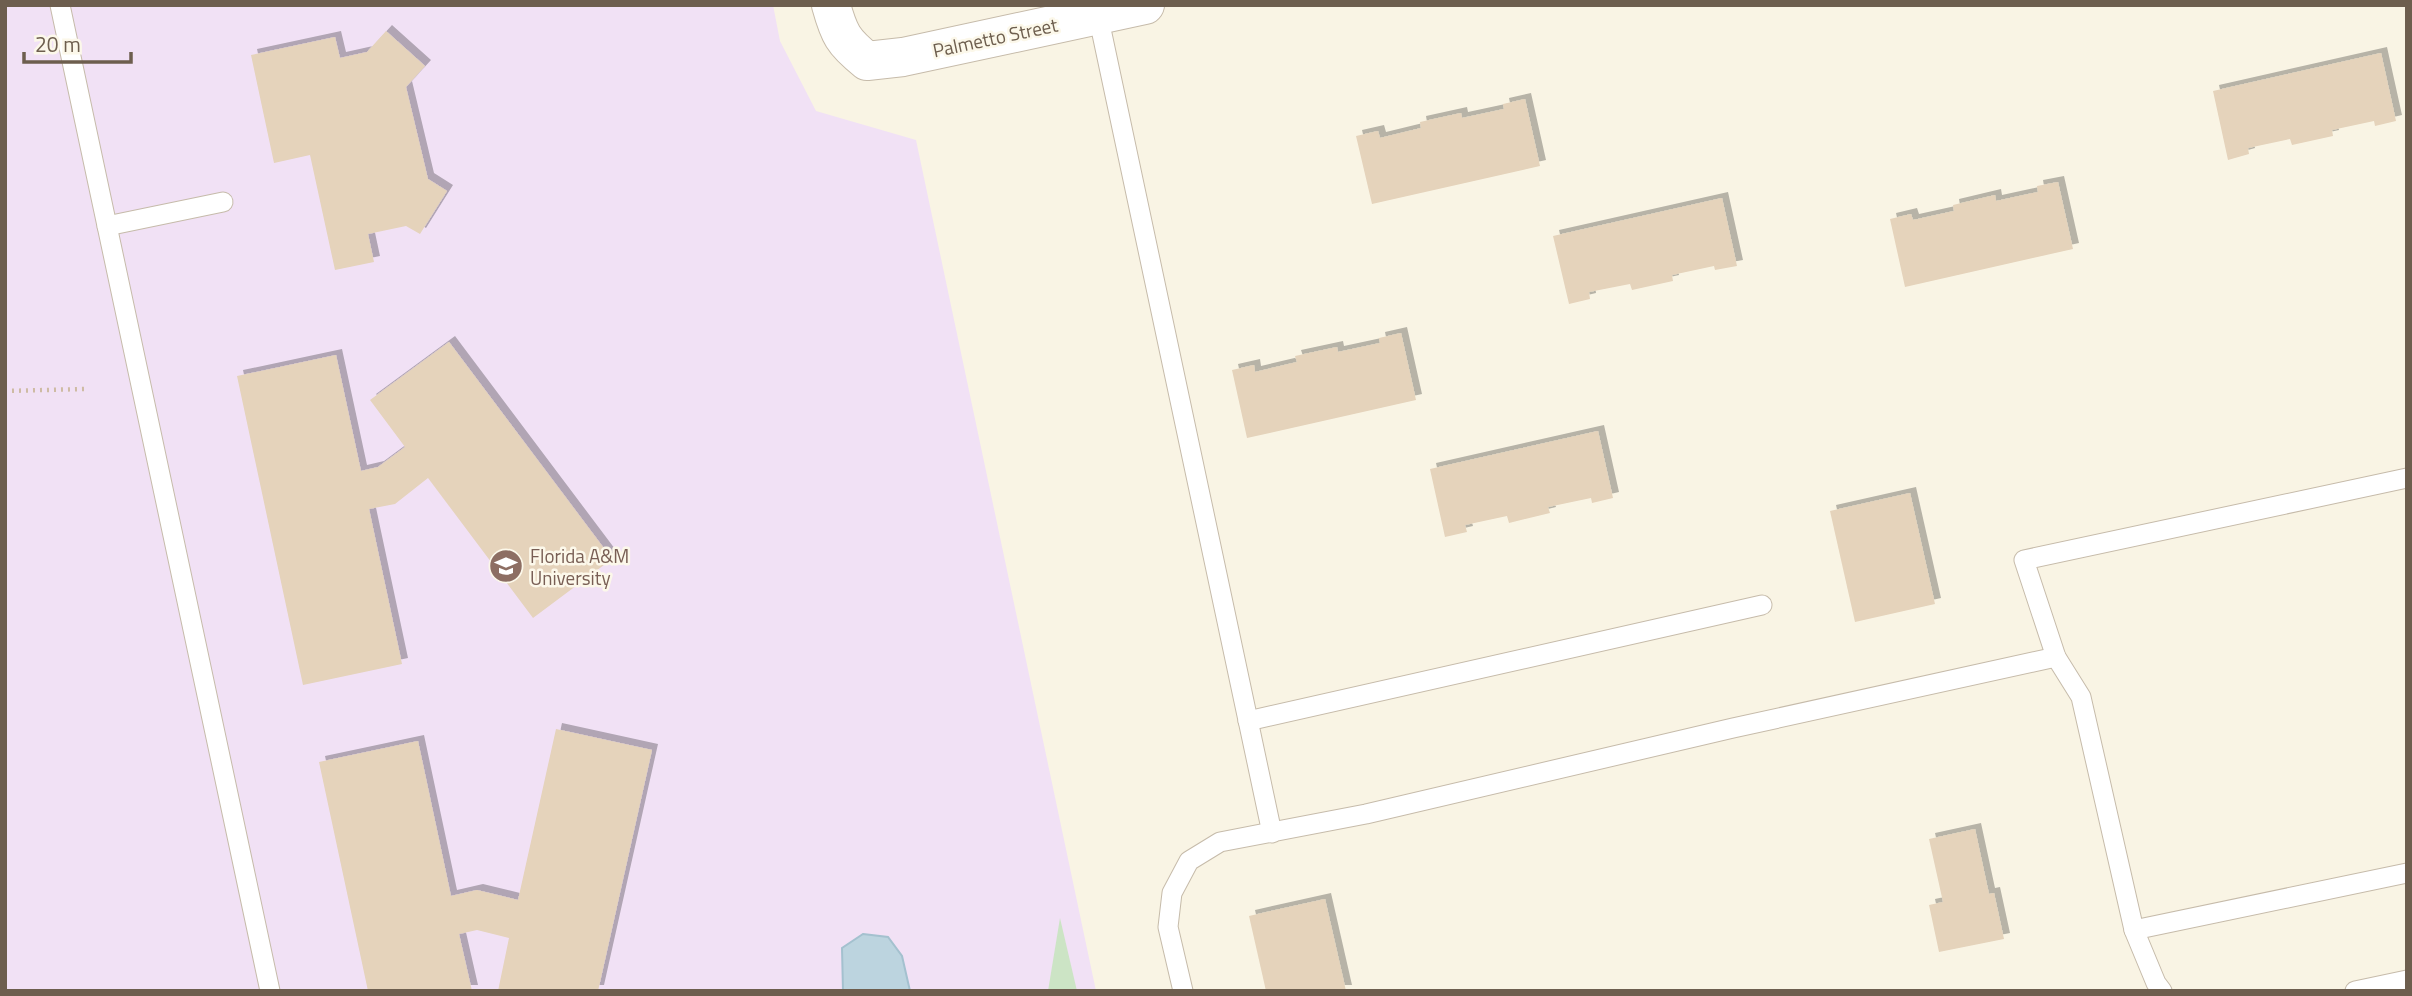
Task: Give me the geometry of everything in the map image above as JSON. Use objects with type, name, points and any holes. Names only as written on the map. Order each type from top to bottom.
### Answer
[{"type":"street","name":"Palmetto Street","points":[[831,5],[838,32],[848,46],[867,61],[903,57],[1145,5]]},
{"type":"lane","points":[[60,5],[270,991]]},
{"type":"lane","points":[[1098,15],[1272,833]]},
{"type":"lane","points":[[107,226],[223,202]]},
{"type":"lane","points":[[2162,991],[2156,983],[2134,930],[2081,697],[2056,657],[2024,560],[2407,478]]},
{"type":"lane","points":[[1248,721],[1762,605]]},
{"type":"lane","points":[[1183,991],[1168,927],[1172,893],[1189,861],[1220,842],[1366,814],[1733,728],[2056,657]]},
{"type":"lane","points":[[2134,930],[2407,873]]},
{"type":"lane","points":[[2356,991],[2407,981]]},
{"type":"path","points":[[5,391],[85,389]]},
{"type":"shaded area","name":"Florida A&M University","points":[[5,5],[773,5],[780,41],[816,111],[916,140],[1096,991],[5,991]]},
{"type":"green space","points":[[1060,918],[1077,991],[1048,991]]},
{"type":"water","points":[[863,934],[888,937],[902,956],[910,991],[843,991],[842,948]]},
{"type":"building","points":[[386,31],[425,66],[406,87],[428,179],[447,191],[420,234],[406,226],[368,234],[374,262],[335,270],[310,155],[274,163],[251,55],[335,37],[340,58],[367,52]]},
{"type":"building","points":[[2381,53],[2396,121],[2375,126],[2374,121],[2332,130],[2333,136],[2292,145],[2290,139],[2248,148],[2249,154],[2228,160],[2213,91]]},
{"type":"building","points":[[1525,99],[1540,166],[1372,204],[1356,136],[1378,131],[1380,138],[1421,128],[1420,122],[1461,113],[1462,118],[1504,109],[1503,104]]},
{"type":"building","points":[[2058,182],[2073,249],[1905,287],[1890,219],[1911,214],[1913,220],[1954,211],[1953,205],[1995,195],[1996,201],[2038,192],[2037,186]]},
{"type":"building","points":[[1722,198],[1737,266],[1715,270],[1714,266],[1672,275],[1673,281],[1632,290],[1630,284],[1589,292],[1590,299],[1569,304],[1553,236]]},
{"type":"building","points":[[1401,333],[1416,400],[1247,438],[1232,370],[1254,365],[1255,372],[1297,362],[1295,356],[1337,347],[1338,352],[1380,343],[1379,338]]},
{"type":"building","points":[[449,342],[612,559],[533,618],[428,478],[395,504],[369,509],[402,664],[303,685],[237,376],[336,355],[361,471],[378,467],[405,447],[370,400]]},
{"type":"building","points":[[1598,431],[1613,498],[1592,503],[1591,498],[1548,507],[1550,513],[1509,523],[1507,516],[1465,525],[1467,532],[1445,537],[1430,469]]},
{"type":"building","points":[[1910,493],[1935,604],[1855,622],[1830,511]]},
{"type":"building","points":[[556,729],[652,750],[598,991],[498,991],[509,938],[477,930],[459,934],[472,991],[368,991],[319,762],[418,741],[451,896],[477,890],[518,900]]},
{"type":"building","points":[[1975,829],[1989,894],[1994,893],[2004,939],[1939,952],[1929,905],[1943,902],[1929,839]]},
{"type":"building","points":[[1325,899],[1346,991],[1266,991],[1249,916]]},
{"type":"place","name":"Florida A&M University","points":[[506,566]]}]
